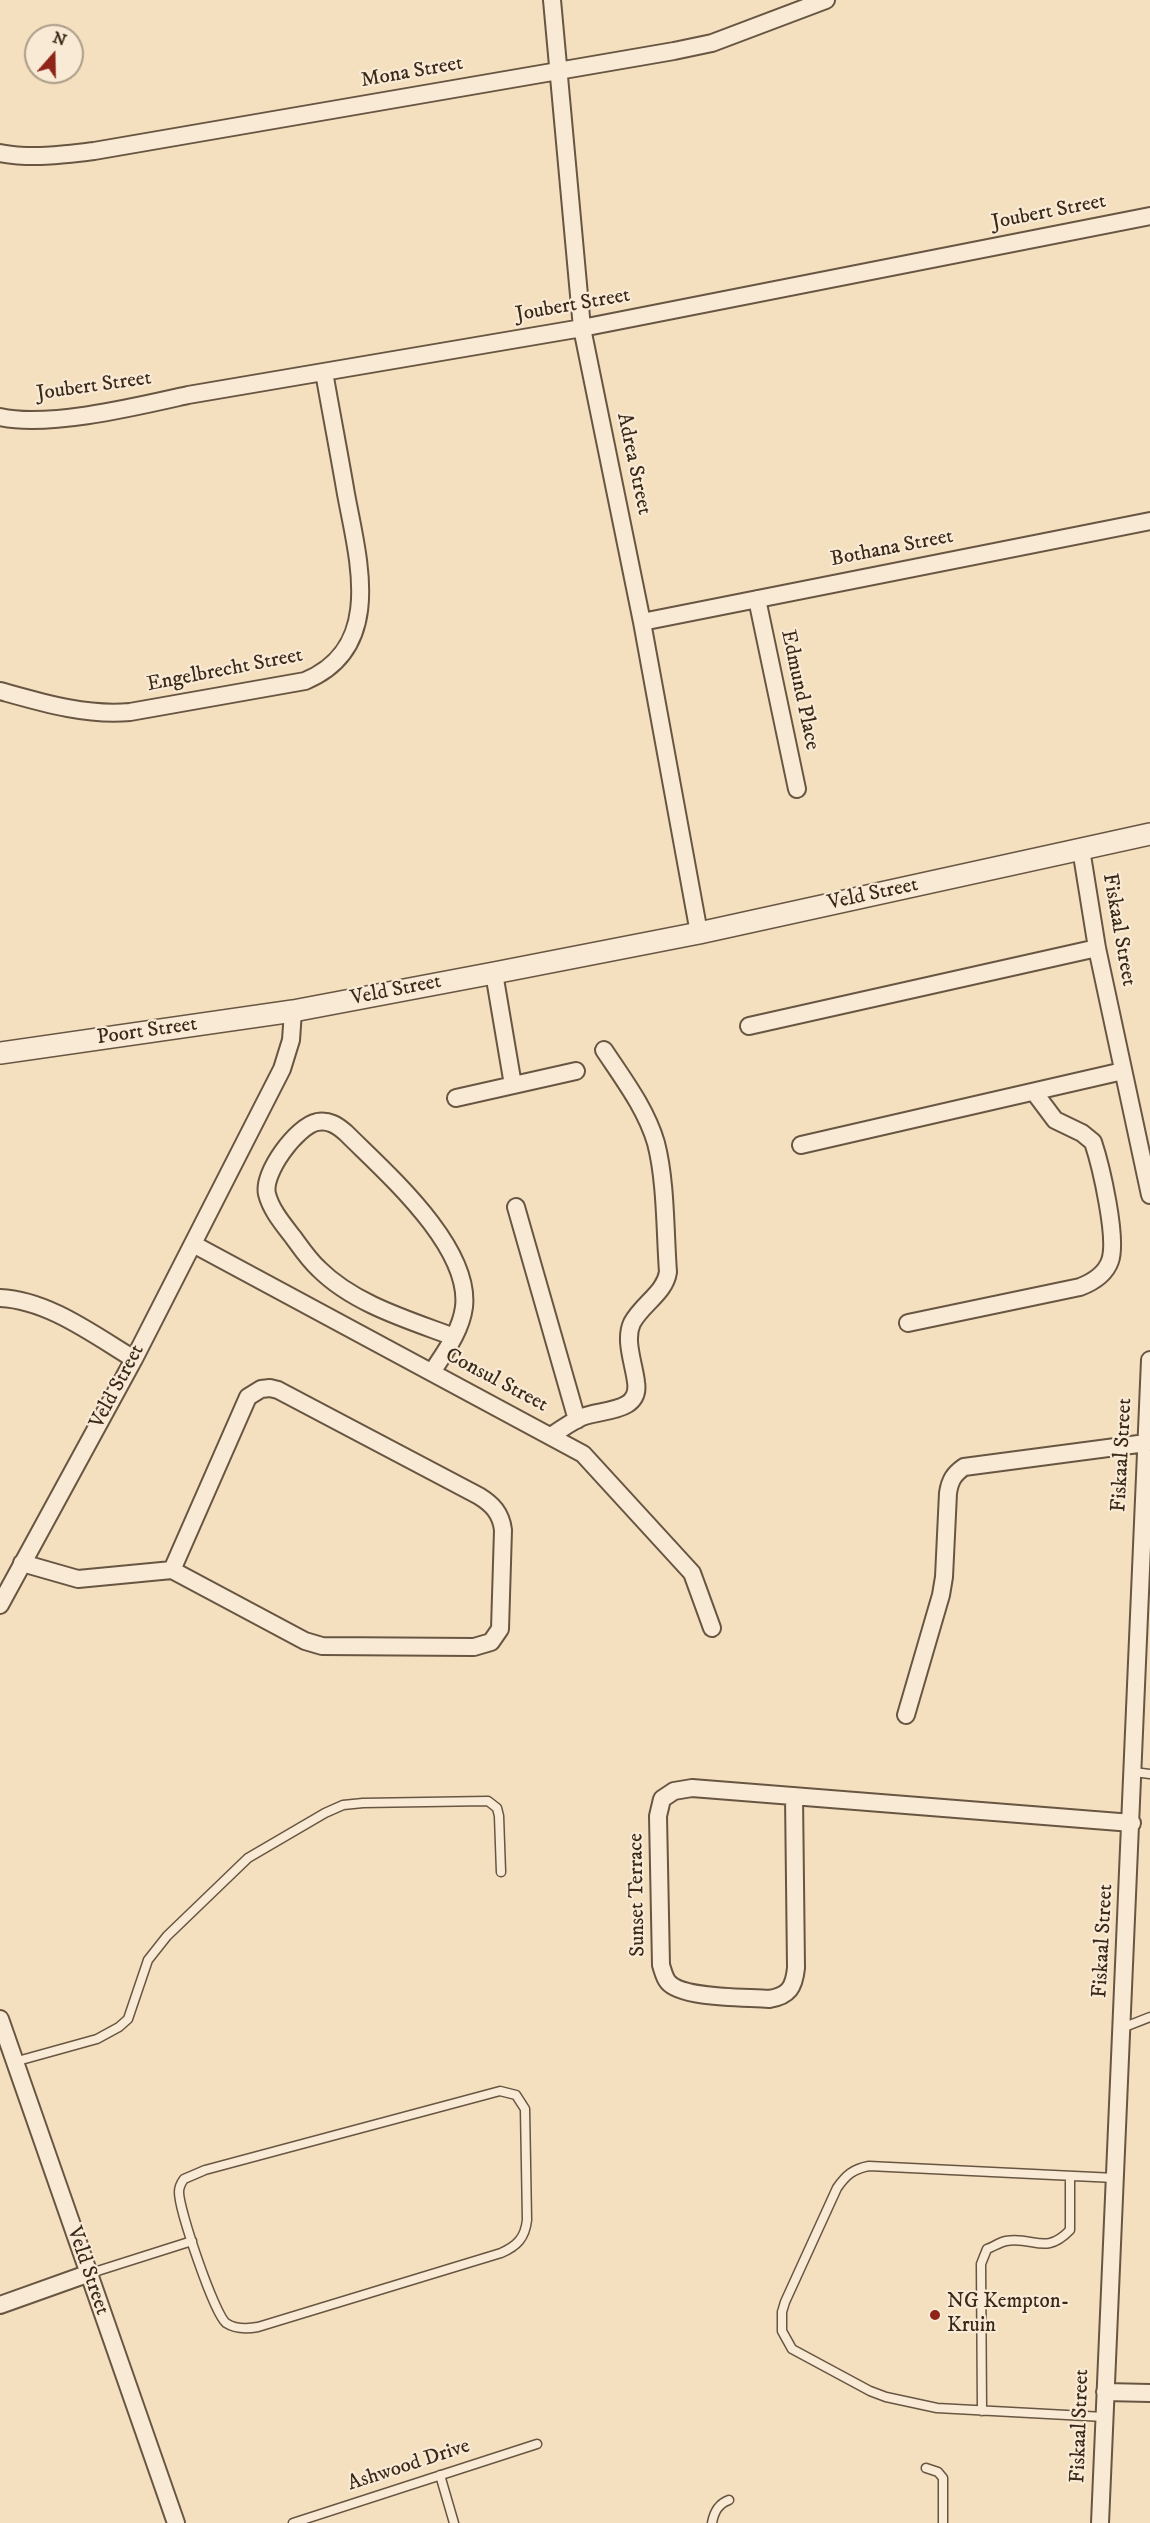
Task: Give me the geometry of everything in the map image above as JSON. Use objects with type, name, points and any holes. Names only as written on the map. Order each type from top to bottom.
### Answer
[{"type":"street","name":"Adrea Street","points":[[552,0],[582,328],[642,622],[699,933]]},
{"type":"street","name":"Mona Street","points":[[0,153],[29,156],[94,151],[712,43],[826,0]]},
{"type":"street","name":"Joubert Street","points":[[0,417],[63,417],[131,407],[582,328],[1150,216]]},
{"type":"street","name":"Engelbrecht Street","points":[[0,691],[76,710],[113,714],[305,681],[327,670],[335,663],[343,654],[357,625],[362,587],[324,372]]},
{"type":"street","name":"Bothana Street","points":[[642,622],[1150,521]]},
{"type":"street","name":"Edmund Place","points":[[757,599],[797,789]]},
{"type":"street","name":"Veld Street","points":[[0,1605],[134,1359],[282,1069],[291,1040],[293,1011],[699,933],[1150,834]]},
{"type":"street","name":"Fiskaal Street","points":[[1081,849],[1097,948],[1150,1195]]},
{"type":"street","points":[[748,1026],[1097,948]]},
{"type":"street","points":[[494,973],[513,1085]]},
{"type":"street","name":"Poort Street","points":[[0,1053],[293,1011]]},
{"type":"street","points":[[551,1436],[577,1420],[626,1406],[633,1400],[637,1385],[629,1342],[631,1325],[662,1288],[668,1272],[660,1163],[655,1141],[641,1107],[604,1050]]},
{"type":"street","points":[[456,1098],[576,1071]]},
{"type":"street","points":[[801,1145],[1123,1071]]},
{"type":"street","points":[[908,1323],[1080,1287],[1096,1280],[1108,1266],[1113,1237],[1093,1142],[1082,1133],[1055,1120],[1034,1092]]},
{"type":"street","points":[[432,1372],[454,1336],[464,1309],[462,1281],[447,1246],[425,1214],[339,1127],[332,1123],[322,1122],[308,1126],[283,1152],[267,1178],[268,1197],[281,1221],[311,1261],[339,1286],[369,1302],[454,1336]]},
{"type":"street","points":[[516,1207],[577,1420]]},
{"type":"street","name":"Consul Street","points":[[193,1244],[551,1436],[587,1458],[644,1524],[686,1566],[694,1579],[712,1628]]},
{"type":"street","points":[[0,1298],[19,1301],[52,1313],[134,1359]]},
{"type":"street","name":"Fiskaal Street","points":[[1100,2523],[1132,1823],[1142,1773],[1146,1443],[1150,1360]]},
{"type":"street","points":[[22,1563],[78,1579],[172,1570],[305,1641],[322,1646],[474,1647],[490,1642],[500,1629],[503,1530],[495,1509],[479,1496],[304,1403],[270,1388],[254,1391],[248,1397],[172,1570]]},
{"type":"street","points":[[906,1715],[941,1595],[948,1492],[950,1480],[957,1472],[964,1467],[1146,1443]]},
{"type":"street","name":"Sunset Terrace","points":[[794,1796],[796,1968],[792,1988],[780,1997],[769,1999],[700,1994],[675,1988],[664,1975],[661,1958],[658,1816],[662,1799],[674,1791],[692,1788],[794,1796],[1132,1823]]},
{"type":"street","name":"Veld Street","points":[[0,2019],[87,2274],[176,2523]]},
{"type":"street","points":[[0,2305],[87,2274]]},
{"type":"street","points":[[1105,2392],[1150,2393]]},
{"type":"lane","points":[[14,2062],[97,2039],[119,2027],[128,2019],[148,1960],[167,1936],[248,1858],[335,1808],[363,1803],[488,1801],[497,1808],[500,1816],[501,1872]]},
{"type":"lane","points":[[1122,2028],[1150,2017]]},
{"type":"lane","points":[[512,2092],[524,2104],[527,2220],[523,2238],[510,2249],[258,2327],[243,2328],[234,2327],[220,2316],[192,2241],[179,2191],[180,2185],[188,2176],[487,2093],[512,2092]]},
{"type":"lane","points":[[1104,2417],[937,2408],[900,2402],[870,2391],[792,2349],[782,2331],[782,2312],[837,2188],[850,2172],[858,2168],[869,2166],[1115,2178]]},
{"type":"lane","points":[[982,2411],[981,2264],[987,2249],[1006,2241],[1049,2244],[1059,2241],[1070,2230],[1070,2176]]},
{"type":"lane","points":[[87,2274],[192,2241]]},
{"type":"lane","name":"Ashwood Drive","points":[[293,2523],[537,2444]]},
{"type":"lane","points":[[926,2468],[939,2472],[944,2478],[943,2523]]},
{"type":"lane","points":[[440,2475],[454,2523]]},
{"type":"lane","points":[[712,2523],[722,2502],[729,2500]]},
{"type":"place","name":"NG Kempton- Kruin","points":[[935,2315]]}]
